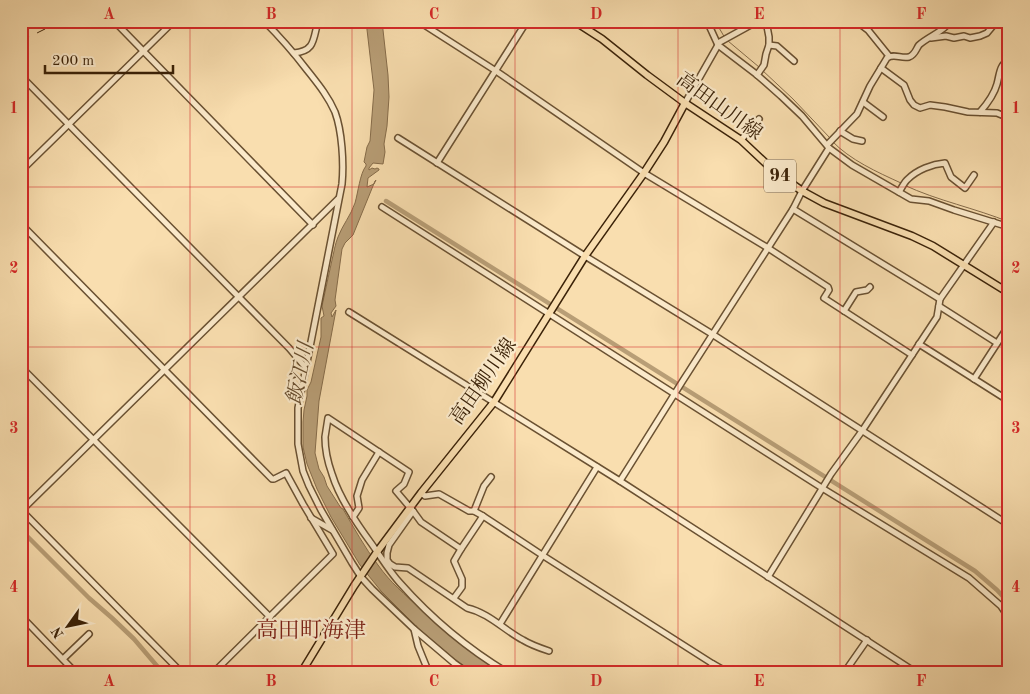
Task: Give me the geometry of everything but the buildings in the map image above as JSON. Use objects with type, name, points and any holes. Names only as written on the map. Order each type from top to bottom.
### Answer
[{"type":"main road","name":"高田山川線","points":[[574,21],[602,39],[685,103],[741,140],[773,170],[802,191],[824,204],[912,236],[933,246],[1009,293]]},
{"type":"main road","name":"高田柳川線","points":[[301,673],[377,552],[412,509],[421,493],[494,402],[586,256],[664,142],[685,103]]},
{"type":"street","points":[[114,21],[314,225]]},
{"type":"street","points":[[21,171],[174,21]]},
{"type":"street","points":[[264,21],[294,53],[329,99],[339,126],[343,162],[342,184],[298,408],[298,444],[303,471],[332,530],[361,576],[414,629],[468,673]]},
{"type":"street","points":[[294,53],[304,52],[311,46],[318,21]]},
{"type":"street","points":[[418,21],[496,71],[644,173],[768,248],[828,287],[824,298],[912,355]]},
{"type":"street","points":[[437,162],[527,21]]},
{"type":"street","points":[[685,103],[718,44],[758,21]]},
{"type":"street","points":[[757,75],[764,65],[769,45],[766,21]]},
{"type":"street","points":[[856,21],[868,30],[889,56]]},
{"type":"street","points":[[620,481],[793,209],[828,146],[857,114],[870,86],[889,56],[905,57],[913,55],[919,46],[944,29],[951,21]]},
{"type":"street","points":[[928,39],[946,36],[954,38],[980,36],[987,33],[997,21]]},
{"type":"street","points":[[710,23],[718,44],[781,96],[802,116],[828,146],[852,165],[911,199],[929,201],[1009,227]]},
{"type":"street","points":[[769,45],[777,46],[794,61]]},
{"type":"street","points":[[980,112],[997,85],[999,72],[1004,62],[1009,59]]},
{"type":"street","points":[[881,68],[904,85],[910,100],[920,108],[930,106],[945,107],[968,112],[997,113],[1009,118]]},
{"type":"street","points":[[21,76],[289,348],[305,367]]},
{"type":"street","points":[[863,102],[883,117]]},
{"type":"street","points":[[741,140],[759,119]]},
{"type":"street","points":[[840,131],[853,139],[862,141]]},
{"type":"street","points":[[398,138],[712,334],[1009,525]]},
{"type":"street","points":[[899,192],[906,179],[918,170],[939,163],[945,163],[951,177],[966,188],[974,175]]},
{"type":"street","points":[[182,673],[21,510],[314,225],[339,198]]},
{"type":"street","points":[[382,207],[969,578],[1001,606],[1009,618]]},
{"type":"street","points":[[793,209],[940,299]]},
{"type":"street","points":[[768,577],[831,474],[862,431],[937,317],[940,299],[994,222]]},
{"type":"street","points":[[21,224],[272,479],[286,473],[334,554],[213,673]]},
{"type":"street","points":[[844,311],[856,292],[867,290],[870,287]]},
{"type":"street","points":[[939,306],[997,343]]},
{"type":"street","points":[[349,312],[620,481],[917,673]]},
{"type":"street","points":[[974,379],[1009,325]]},
{"type":"street","points":[[919,344],[1009,401]]},
{"type":"street","points":[[21,367],[270,618]]},
{"type":"street","points":[[461,549],[421,522],[396,491],[404,484],[409,472],[328,418],[327,454],[332,476],[346,504],[377,552],[400,584],[448,631],[486,660],[508,673]]},
{"type":"street","points":[[354,517],[359,508],[357,496],[362,480],[379,452]]},
{"type":"street","points":[[500,624],[597,467]]},
{"type":"street","points":[[474,511],[484,486],[491,477]]},
{"type":"street","points":[[421,493],[425,496],[438,494],[469,511],[474,511],[483,516],[729,673]]},
{"type":"street","points":[[412,509],[389,545],[387,560],[395,567],[408,568],[467,608],[485,614],[523,640],[549,652]]},
{"type":"street","points":[[454,598],[462,587],[462,579],[454,561],[483,516]]},
{"type":"street","points":[[311,518],[332,530]]},
{"type":"street","points":[[21,616],[76,673]]},
{"type":"street","points":[[414,629],[418,646],[429,673]]},
{"type":"street","points":[[63,659],[89,634]]},
{"type":"street","points":[[844,673],[867,640]]},
{"type":"street","points":[[707,673],[713,664]]},
{"type":"shaded area","name":"飯江川","points":[[366,21],[382,21],[389,97],[384,144],[385,152],[383,164],[373,163],[369,168],[369,170],[377,168],[379,170],[368,178],[367,187],[374,184],[353,235],[342,249],[335,300],[336,306],[331,313],[332,317],[336,310],[319,401],[315,453],[319,469],[327,486],[369,552],[388,577],[450,634],[502,673],[473,673],[417,627],[381,591],[360,565],[331,517],[307,464],[303,447],[304,410],[307,390],[311,382],[321,337],[324,295],[336,242],[355,203],[366,166],[364,162],[370,141],[374,90]]},
{"type":"waterway","points":[[715,21],[725,38]]},
{"type":"waterway","points":[[728,41],[759,67]]},
{"type":"waterway","points":[[762,70],[830,138]]},
{"type":"waterway","points":[[832,141],[855,160],[901,183]]},
{"type":"waterway","points":[[904,185],[930,196],[1009,222]]},
{"type":"waterway","points":[[386,201],[975,571],[1009,603]]},
{"type":"waterway","points":[[21,530],[89,598],[134,639],[163,673]]},
{"type":"railway","points":[[21,41],[61,21]]},
{"type":"district","name":"高田町海津","points":[[311,631]]}]
